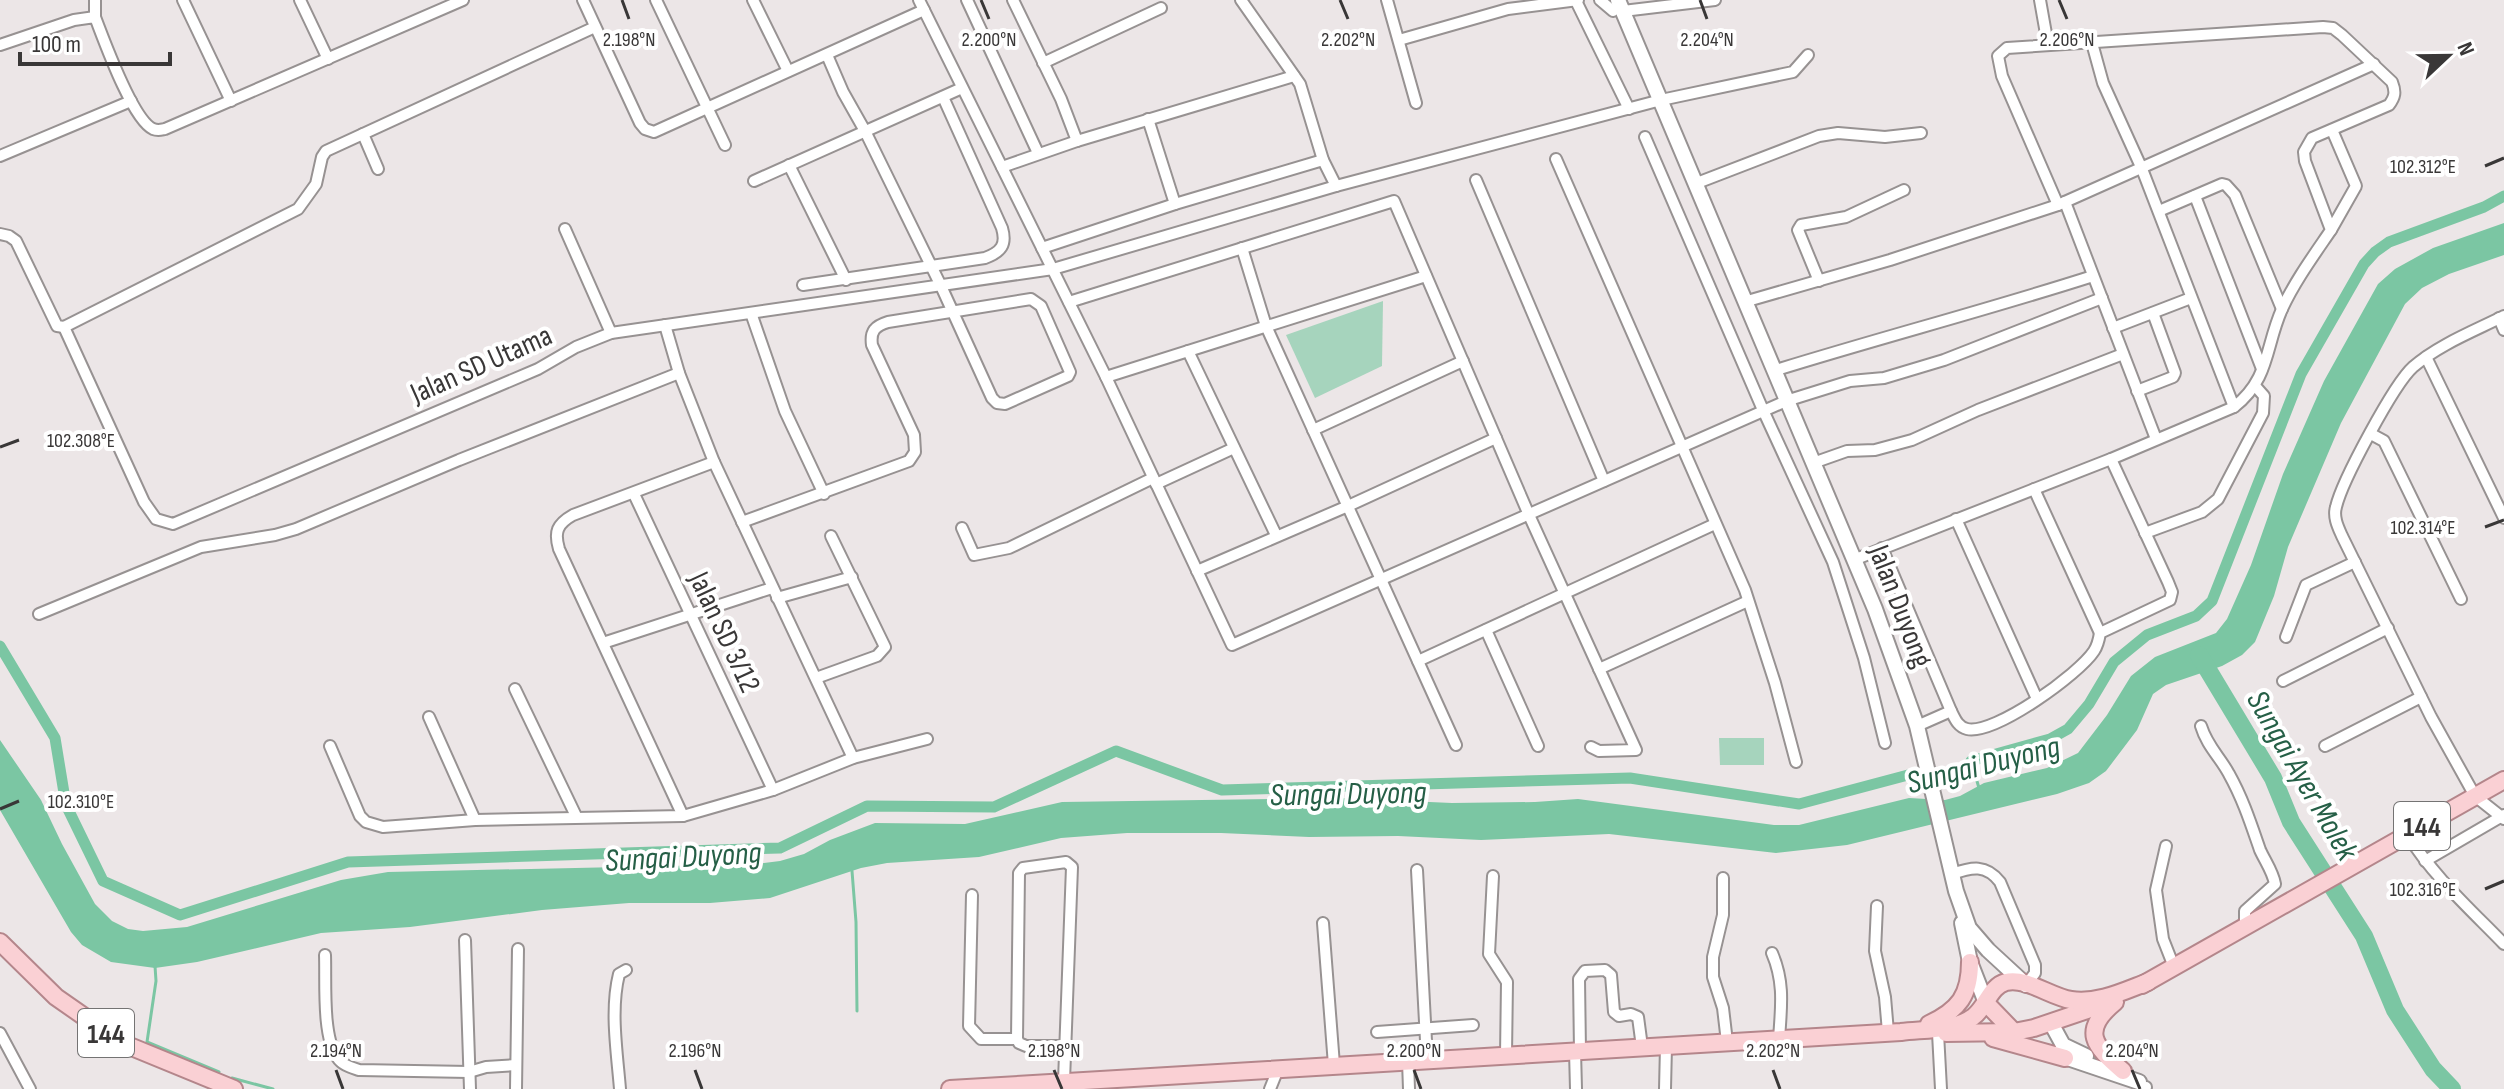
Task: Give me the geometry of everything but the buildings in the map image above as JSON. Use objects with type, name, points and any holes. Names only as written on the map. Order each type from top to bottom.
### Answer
[{"type":"main road","name":"Jalan Duyong","points":[[1616,5],[1709,235],[1717,239]]},
{"type":"main road","name":"Jalan Duyong","points":[[1657,102],[1718,232],[1717,239],[1856,559],[1897,665],[1917,726],[1956,891],[1969,928],[2026,985]]},
{"type":"main road","name":"144","points":[[1895,1032],[2014,1032],[2051,1023],[2126,994],[2504,780]]},
{"type":"main road","points":[[1956,891],[1970,962],[1986,1003]]},
{"type":"main road","name":"144","points":[[0,942],[56,997],[122,1043],[234,1089]]},
{"type":"main road","points":[[1895,1032],[1929,1024],[1954,1010],[1968,989],[1970,962]]},
{"type":"main road","name":"144","points":[[950,1089],[1044,1086],[1064,1081],[1895,1032],[1954,1026],[1965,1022],[1986,1003],[1994,990],[2007,982],[2026,985],[2069,1000],[2086,1001],[2114,995],[2148,982]]},
{"type":"main road","points":[[2026,985],[2043,1003],[2058,1038],[2070,1049],[2123,1071]]},
{"type":"main road","points":[[2126,994],[2102,1014],[2094,1030],[2099,1049],[2144,1087]]},
{"type":"main road","name":"144","points":[[1986,1003],[1993,1014],[2014,1032],[2065,1058]]},
{"type":"main road","points":[[1963,1033],[1996,1038],[2065,1058],[2144,1087]]},
{"type":"street","points":[[95,0],[95,17],[131,101],[150,128],[157,130],[463,0]]},
{"type":"street","points":[[183,0],[231,101]]},
{"type":"street","points":[[300,0],[328,59]]},
{"type":"street","points":[[583,0],[640,123],[654,132],[827,55],[921,5],[1106,377],[1232,645],[1763,410],[1850,381],[1884,378],[1944,360],[2102,298]]},
{"type":"street","points":[[656,0],[725,145]]},
{"type":"street","points":[[753,0],[788,71]]},
{"type":"street","points":[[1013,0],[1077,141]]},
{"type":"street","points":[[1241,0],[1304,94],[1323,160],[1336,186]]},
{"type":"street","points":[[1387,0],[1416,103]]},
{"type":"street","points":[[1531,7],[1544,0]]},
{"type":"street","points":[[1399,40],[1508,9],[1577,0],[1629,109]]},
{"type":"street","points":[[1600,0],[1616,5],[1715,0]]},
{"type":"street","points":[[2040,0],[2048,45]]},
{"type":"street","points":[[971,1],[1038,153]]},
{"type":"street","points":[[1043,63],[1161,8]]},
{"type":"street","points":[[0,45],[74,20],[95,17]]},
{"type":"street","points":[[64,327],[298,209],[316,184],[326,151],[595,27]]},
{"type":"street","points":[[2156,439],[2093,276],[2002,76],[1998,56],[2007,48],[2333,28],[2392,82],[2395,90],[2394,98],[2381,109],[2312,138],[2304,152],[2331,230]]},
{"type":"street","points":[[2092,43],[2103,83],[2159,211],[2234,407]]},
{"type":"street","points":[[742,522],[909,461],[915,452],[914,435],[872,345],[874,329],[888,322],[952,312],[1031,299],[1037,302],[1049,322],[1067,361],[1068,376],[1005,404],[997,403],[992,398],[952,312],[941,286],[827,55]]},
{"type":"street","name":"Jalan SD Utama","points":[[0,234],[16,241],[57,326],[64,327],[144,502],[156,519],[173,524],[538,369],[576,347],[611,333],[1053,269],[1336,186],[1657,102],[1793,72],[1808,55]]},
{"type":"street","points":[[1744,302],[2062,203],[2374,64]]},
{"type":"street","points":[[1002,167],[1038,153],[1294,76]]},
{"type":"street","points":[[754,181],[962,88]]},
{"type":"street","points":[[803,285],[985,258],[999,251],[1005,241],[1002,228],[943,97]]},
{"type":"street","points":[[0,156],[131,101]]},
{"type":"street","points":[[1148,119],[1175,204]]},
{"type":"street","points":[[1856,559],[2234,407],[2256,387],[2282,309],[2356,186],[2332,130]]},
{"type":"street","points":[[1697,183],[1819,136],[1838,133],[1885,137],[1921,133]]},
{"type":"street","points":[[363,134],[378,169]]},
{"type":"street","points":[[1645,137],[1763,410],[1833,562],[1864,658],[1885,743]]},
{"type":"street","points":[[1556,159],[1748,601],[1796,762]]},
{"type":"street","points":[[1042,248],[1323,160]]},
{"type":"street","points":[[789,165],[846,280]]},
{"type":"street","points":[[1476,180],[1604,481]]},
{"type":"street","points":[[2159,211],[2222,184],[2231,188],[2282,309]]},
{"type":"street","points":[[1819,281],[1798,230],[1801,225],[1846,217],[1904,190]]},
{"type":"street","points":[[2195,196],[2262,369]]},
{"type":"street","points":[[1069,302],[1394,201],[1529,515],[1636,750],[1599,751],[1591,747]]},
{"type":"street","points":[[565,229],[611,333]]},
{"type":"street","points":[[1242,248],[1266,326],[1456,745]]},
{"type":"street","points":[[1106,377],[1426,276]]},
{"type":"street","points":[[1773,371],[2093,276]]},
{"type":"street","points":[[2113,328],[2191,298]]},
{"type":"street","points":[[751,313],[785,411],[824,494]]},
{"type":"street","points":[[2137,391],[2173,377],[2175,373],[2153,313]]},
{"type":"street","points":[[2425,861],[2503,817],[2475,796],[2421,697],[2337,524],[2335,508],[2371,434],[2410,369],[2426,357],[2501,317],[2504,330]]},
{"type":"street","points":[[665,325],[679,373],[714,462],[853,758]]},
{"type":"street","points":[[1188,351],[1276,535]]},
{"type":"street","points":[[1813,463],[1847,451],[1875,450],[1912,440],[1978,410],[2123,354]]},
{"type":"street","points":[[2426,357],[2504,518]]},
{"type":"street","points":[[1313,430],[1463,361]]},
{"type":"street","points":[[39,614],[201,547],[296,529],[459,460],[679,373]]},
{"type":"street","points":[[2145,533],[2202,512],[2218,499],[2263,413],[2264,396],[2256,387]]},
{"type":"street","points":[[2371,434],[2384,441],[2461,599]]},
{"type":"street","points":[[1197,571],[1496,438]]},
{"type":"street","points":[[962,528],[974,555],[1009,548],[1234,448]]},
{"type":"street","points":[[2100,633],[2170,600],[2172,592],[2111,459]]},
{"type":"street","points":[[683,816],[559,549],[555,531],[573,515],[714,462]]},
{"type":"street","points":[[1882,548],[1957,723],[1965,729],[1978,729],[2011,716],[2080,667],[2094,652],[2100,633],[2034,489]]},
{"type":"street","name":"Jalan SD 3/12","points":[[634,494],[773,790]]},
{"type":"street","points":[[1956,519],[2037,699]]},
{"type":"street","points":[[1418,661],[1715,524]]},
{"type":"street","points":[[816,678],[877,656],[885,647],[831,536]]},
{"type":"street","points":[[2286,637],[2306,585],[2355,562]]},
{"type":"street","points":[[603,643],[690,615],[852,577]]},
{"type":"street","points":[[1599,669],[1748,601]]},
{"type":"street","points":[[2283,681],[2388,628]]},
{"type":"street","points":[[1486,630],[1538,746]]},
{"type":"street","points":[[515,689],[576,816]]},
{"type":"street","points":[[2325,746],[2421,697]]},
{"type":"street","points":[[1917,726],[1951,711]]},
{"type":"street","points":[[429,717],[475,820]]},
{"type":"street","points":[[2201,726],[2205,739],[2228,772],[2274,878],[2275,884],[2271,890],[2245,911],[2245,927]]},
{"type":"street","points":[[330,746],[360,816],[366,822],[383,827],[576,816],[683,816],[773,790],[853,758],[927,739]]},
{"type":"street","points":[[2407,834],[2425,861],[2504,944]]},
{"type":"street","points":[[2166,846],[2156,890],[2163,939],[2174,967]]},
{"type":"street","points":[[1064,1081],[1072,867],[1066,862],[1023,868],[1019,873],[1017,1039],[1026,1046],[1065,1046]]},
{"type":"street","points":[[1952,874],[1979,867],[1994,874],[2000,882],[2035,965],[2035,973],[2026,985]]},
{"type":"street","points":[[1417,870],[1427,1060]]},
{"type":"street","points":[[1493,876],[1489,954],[1507,982],[1506,1055]]},
{"type":"street","points":[[1723,878],[1723,915],[1714,948],[1713,967],[1727,1042]]},
{"type":"street","points":[[972,895],[969,1026],[981,1039],[1017,1039]]},
{"type":"street","points":[[1877,906],[1875,951],[1895,1032]]},
{"type":"street","points":[[1323,923],[1334,1065]]},
{"type":"street","points":[[465,940],[470,1089]]},
{"type":"street","points":[[516,1089],[518,949]]},
{"type":"street","points":[[1772,953],[1779,968],[1783,991],[1779,1039]]},
{"type":"street","points":[[325,955],[329,1037],[338,1058],[346,1065],[359,1070],[469,1072],[486,1067],[516,1065]]},
{"type":"street","points":[[620,1089],[615,988],[619,974],[626,970]]},
{"type":"street","points":[[1576,1089],[1579,979],[1585,971],[1605,970],[1611,975],[1614,1012],[1619,1016],[1631,1014],[1638,1017],[1642,1047]]},
{"type":"street","points":[[1377,1032],[1473,1025]]},
{"type":"street","points":[[0,1033],[4,1052],[30,1089]]},
{"type":"street","points":[[1938,1033],[1941,1089]]},
{"type":"street","points":[[1665,1089],[1666,1046]]},
{"type":"street","points":[[1408,1061],[1409,1089]]},
{"type":"street","points":[[1270,1089],[1278,1069]]},
{"type":"shaded area","name":"Sungai Duyong","points":[[2504,223],[2504,255],[2449,274],[2422,288],[2405,304],[2341,423],[2288,547],[2274,596],[2255,642],[2242,655],[2222,666],[2166,685],[2153,694],[2137,730],[2106,771],[2089,783],[2057,794],[1847,845],[1776,853],[1609,834],[1481,840],[1127,833],[1061,838],[979,857],[887,863],[861,868],[770,898],[710,903],[629,903],[542,910],[410,927],[321,933],[197,962],[155,968],[111,962],[82,945],[71,932],[0,810],[0,740],[41,800],[95,904],[112,921],[128,929],[143,931],[187,927],[341,880],[388,872],[755,864],[804,854],[830,840],[875,823],[965,824],[1062,802],[1339,798],[1452,803],[1578,799],[1774,825],[1799,825],[1909,798],[1945,800],[1984,783],[2047,768],[2078,753],[2131,676],[2155,657],[2216,633],[2227,619],[2251,565],[2283,474],[2324,381],[2378,284],[2395,269],[2433,248]]},
{"type":"shaded area","points":[[1383,301],[1382,366],[1315,398],[1286,335]]},
{"type":"shaded area","points":[[1719,738],[1764,738],[1764,765],[1720,765]]},
{"type":"waterway","points":[[1971,761],[2050,739],[2068,729],[2089,704],[2114,662],[2147,635],[2196,616],[2212,601],[2301,374],[2364,264],[2389,242],[2484,207],[2504,196]]},
{"type":"waterway","points":[[0,646],[55,738],[66,805],[103,881],[180,915],[348,862],[780,848],[867,806],[994,807],[1116,751],[1222,790],[1630,778],[1799,804],[1908,775]]},
{"type":"waterway","name":"Sungai Ayer Molek","points":[[2199,655],[2273,778],[2291,822],[2364,936],[2395,1010],[2433,1069],[2452,1089]]},
{"type":"waterway","points":[[1971,761],[1979,788]]},
{"type":"waterway","points":[[852,871],[857,1011]]},
{"type":"waterway","points":[[155,966],[156,981],[147,1042],[219,1072]]},
{"type":"waterway","points":[[232,1078],[273,1089]]}]
